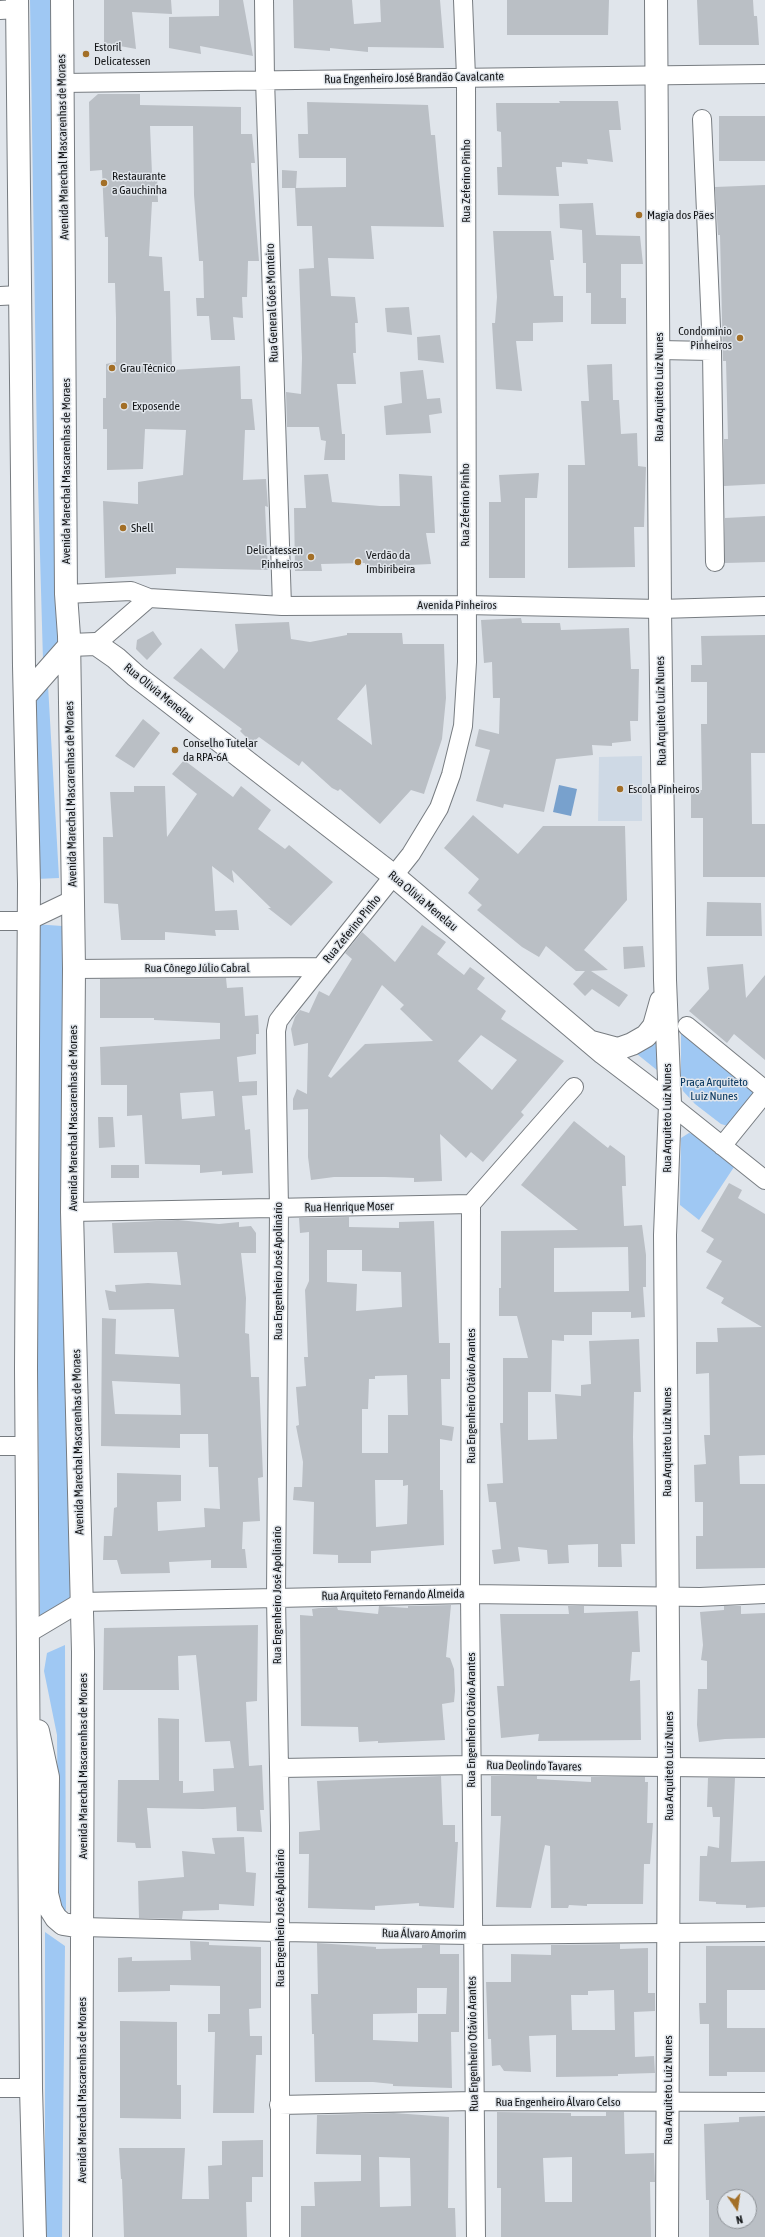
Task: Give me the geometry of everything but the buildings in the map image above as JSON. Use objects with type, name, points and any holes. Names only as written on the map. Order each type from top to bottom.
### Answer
[{"type":"main road","name":"Avenida Marechal Mascarenhas de Moraes","points":[[62,0],[66,594],[70,645],[74,969],[72,1212],[81,1602],[81,2237]]},
{"type":"main road","name":"Rua Arquiteto Luiz Nunes","points":[[656,0],[660,609],[665,980],[670,1104],[665,1235],[669,1768],[667,2237]]},
{"type":"main road","points":[[12,6],[10,296],[25,696],[28,921],[26,1446],[29,1633],[32,2088],[35,2237]]},
{"type":"main road","points":[[25,696],[70,645],[96,644]]},
{"type":"main road","name":"Rua Olivia Menelau","points":[[96,644],[394,876],[588,1041],[670,1104]]},
{"type":"main road","points":[[588,1041],[618,1049],[632,1044],[646,1036],[654,1026],[659,1014],[665,980]]},
{"type":"main road","points":[[29,1699],[48,1777],[49,1899],[51,1910],[63,1924],[82,1927]]},
{"type":"street","name":"Rua General Góes Monteiro","points":[[264,0],[265,79],[282,606]]},
{"type":"street","name":"Rua Zeferino Pinho","points":[[321,967],[411,854],[439,808],[451,775],[463,726],[467,662],[465,605],[466,78],[463,0]]},
{"type":"street","name":"Rua Engenheiro José Brandão Cavalcante","points":[[62,83],[265,79],[765,74]]},
{"type":"street","points":[[702,119],[712,352],[715,562]]},
{"type":"street","points":[[659,350],[712,352]]},
{"type":"street","name":"Avenida Pinheiros","points":[[66,594],[130,591],[149,598],[282,606],[465,605],[660,609],[765,606]]},
{"type":"street","points":[[96,644],[149,598]]},
{"type":"street","points":[[0,921],[28,921],[72,900]]},
{"type":"street","name":"Rua Cônego Júlio Cabral","points":[[74,969],[321,967]]},
{"type":"street","name":"Rua Engenheiro José Apolinário","points":[[280,2237],[280,1768],[276,1597],[279,1208],[276,1031],[278,1021],[321,967]]},
{"type":"street","points":[[687,1026],[765,1092],[722,1146]]},
{"type":"street","points":[[471,1204],[574,1087]]},
{"type":"street","name":"Rua Olivia Menelau","points":[[670,1104],[765,1180]]},
{"type":"street","name":"Rua Henrique Moser","points":[[72,1212],[471,1204]]},
{"type":"street","name":"Rua Engenheiro Otávio Arantes","points":[[471,1204],[470,1594],[476,2237]]},
{"type":"street","points":[[0,1446],[26,1446]]},
{"type":"street","name":"Rua Arquiteto Fernando Almeida","points":[[29,1633],[81,1602],[470,1594],[668,1596],[765,1594]]},
{"type":"street","name":"Rua Deolindo Tavares","points":[[280,1768],[471,1765],[765,1768]]},
{"type":"street","name":"Rua Álvaro Amorim","points":[[82,1927],[472,1935],[765,1932]]},
{"type":"street","points":[[0,2088],[32,2088]]},
{"type":"street","name":"Rua Engenheiro Álvaro Celso","points":[[279,2105],[474,2101],[668,2103],[765,2102]]},
{"type":"shaded area","name":"Escola Pinheiros","points":[[642,756],[642,821],[598,821],[599,757]]},
{"type":"shaded area","points":[[559,785],[577,789],[571,816],[553,812]]},
{"type":"green space","points":[[30,0],[53,0],[62,649],[43,661],[37,448]]},
{"type":"green space","points":[[48,685],[59,878],[36,879],[32,700]]},
{"type":"green space","points":[[34,924],[62,926],[72,1602],[40,1619]]},
{"type":"green space","name":"Praça Arquiteto Luiz Nunes","points":[[681,1032],[754,1092],[728,1126],[721,1124],[695,1104],[683,1091],[681,1082]]},
{"type":"green space","points":[[657,1039],[663,1075],[637,1054]]},
{"type":"green space","name":"Praça Arquiteto Luiz Nunes","points":[[689,1133],[693,1134],[734,1167],[699,1220],[680,1205],[681,1138]]},
{"type":"green space","points":[[65,1645],[66,1918],[59,1909],[57,1735],[44,1671],[47,1653]]},
{"type":"green space","points":[[45,1932],[65,1946],[62,2237],[45,2237]]},
{"type":"place","name":"Estoril Delicatessen","points":[[86,54]]},
{"type":"place","name":"Restaurante a Gauchinha","points":[[104,183]]},
{"type":"place","name":"Magia dos Pães","points":[[639,215]]},
{"type":"place","name":"Condomínio Pinheiros","points":[[740,338]]},
{"type":"place","name":"Grau Técnico","points":[[112,368]]},
{"type":"place","name":"Exposende","points":[[124,406]]},
{"type":"place","name":"Shell","points":[[123,528]]},
{"type":"place","name":"Delicatessen Pinheiros","points":[[311,557]]},
{"type":"place","name":"Verdão da Imbiribeira","points":[[358,562]]},
{"type":"place","name":"Conselho Tutelar da RPA-6A","points":[[175,750]]},
{"type":"place","name":"Escola Pinheiros","points":[[620,789]]}]
